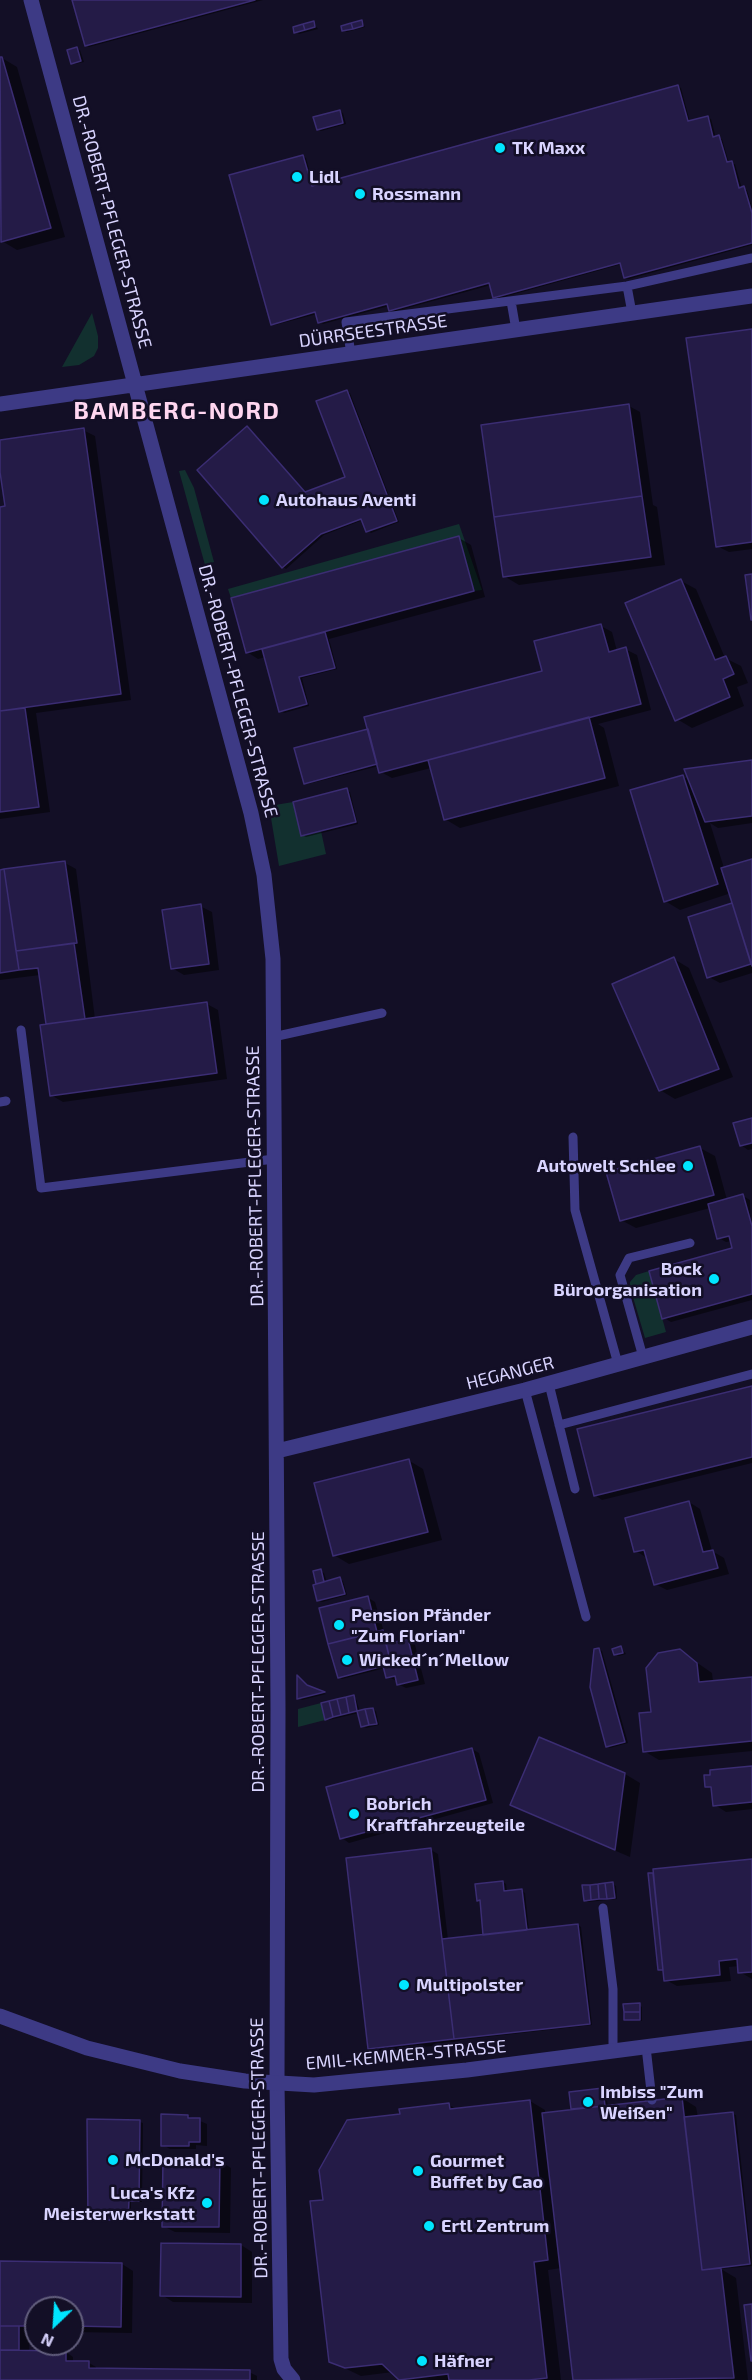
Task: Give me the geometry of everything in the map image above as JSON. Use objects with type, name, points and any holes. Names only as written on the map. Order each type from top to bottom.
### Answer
[{"type":"street","name":"DR.-ROBERT-PFLEGER-STRASSE","points":[[31,0],[259,847],[273,958],[277,1451],[277,2084],[281,2359],[284,2369],[292,2380]]},
{"type":"street","name":"DÜRRSEESTRASSE","points":[[0,404],[752,296]]},
{"type":"street","name":"HEGANGER","points":[[277,1451],[549,1384],[752,1328]]},
{"type":"street","name":"EMIL-KEMMER-STRASSE","points":[[0,2016],[87,2048],[130,2059],[245,2081],[314,2085],[387,2079],[752,2033]]},
{"type":"lane","points":[[351,354],[346,322],[627,286],[752,258]]},
{"type":"lane","points":[[627,286],[632,313]]},
{"type":"lane","points":[[511,301],[516,330]]},
{"type":"lane","points":[[273,1037],[382,1014]]},
{"type":"lane","points":[[21,1030],[41,1188],[274,1159]]},
{"type":"lane","points":[[573,1137],[575,1210],[618,1364]]},
{"type":"lane","points":[[643,1357],[620,1275],[629,1258],[690,1243]]},
{"type":"lane","points":[[560,1425],[752,1374]]},
{"type":"lane","points":[[549,1384],[575,1489]]},
{"type":"lane","points":[[525,1390],[586,1617]]},
{"type":"lane","points":[[603,1908],[613,1989],[613,2051]]},
{"type":"lane","points":[[646,2047],[652,2100]]},
{"type":"green space","points":[[92,313],[98,336],[98,348],[94,356],[79,365],[62,367]]},
{"type":"green space","points":[[185,470],[194,488],[214,562],[205,565],[179,471]]},
{"type":"green space","points":[[459,524],[482,590],[474,591],[459,537],[231,598],[228,589]]},
{"type":"green space","points":[[293,802],[301,836],[321,831],[326,854],[279,866],[269,806]]},
{"type":"green space","points":[[649,1271],[666,1332],[645,1338],[630,1282],[636,1275]]},
{"type":"green space","points":[[321,1703],[325,1720],[298,1727],[298,1709]]},
{"type":"building","points":[[72,0],[255,0],[85,46]]},
{"type":"building","points":[[362,20],[363,26],[353,29],[351,23]]},
{"type":"building","points":[[314,21],[315,27],[305,30],[303,24]]},
{"type":"building","points":[[351,23],[353,29],[342,31],[341,26]]},
{"type":"building","points":[[303,24],[305,30],[294,33],[293,27]]},
{"type":"building","points":[[77,47],[81,61],[71,64],[67,50]]},
{"type":"building","points":[[0,57],[2,57],[51,228],[1,242]]},
{"type":"building","points":[[678,85],[688,121],[708,116],[713,137],[719,135],[727,162],[732,161],[739,188],[744,186],[752,213],[752,243],[624,278],[620,263],[493,298],[489,283],[389,311],[387,304],[318,323],[315,312],[271,325],[229,175],[303,155],[312,186]]},
{"type":"building","points":[[340,110],[343,123],[317,130],[313,117]]},
{"type":"building","points":[[752,329],[752,542],[716,547],[686,338]]},
{"type":"building","points":[[347,390],[397,521],[366,532],[361,519],[321,534],[282,568],[197,470],[247,426],[305,492],[345,477],[316,401]]},
{"type":"building","points":[[629,404],[642,496],[494,517],[481,425]]},
{"type":"building","points":[[84,428],[121,694],[0,711],[0,507],[5,506],[0,472],[0,440]]},
{"type":"building","points":[[642,496],[651,557],[503,577],[494,517]]},
{"type":"building","points":[[459,536],[474,591],[246,653],[231,598]]},
{"type":"building","points":[[752,574],[752,620],[751,620],[745,575]]},
{"type":"building","points":[[681,579],[715,660],[726,656],[734,674],[723,679],[730,697],[675,721],[625,603]]},
{"type":"building","points":[[601,624],[609,652],[626,647],[641,704],[379,773],[364,717],[542,671],[534,641]]},
{"type":"building","points":[[325,632],[335,668],[299,677],[307,704],[279,712],[262,649]]},
{"type":"building","points":[[25,708],[39,807],[0,812],[0,711]]},
{"type":"building","points":[[589,717],[605,778],[444,820],[428,760]]},
{"type":"building","points":[[368,729],[377,764],[304,784],[294,748]]},
{"type":"building","points":[[752,760],[752,816],[705,822],[684,769]]},
{"type":"building","points":[[683,775],[718,884],[664,902],[630,790]]},
{"type":"building","points":[[347,788],[356,822],[301,836],[293,802]]},
{"type":"building","points":[[752,859],[752,966],[721,868]]},
{"type":"building","points":[[65,861],[77,943],[16,951],[4,869]]},
{"type":"building","points":[[4,869],[19,970],[0,973],[0,870]]},
{"type":"building","points":[[732,903],[751,964],[707,978],[688,917]]},
{"type":"building","points":[[201,904],[209,964],[171,969],[162,910]]},
{"type":"building","points":[[74,943],[85,1019],[46,1024],[38,968],[19,970],[16,951]]},
{"type":"building","points":[[674,957],[719,1069],[659,1091],[612,984]]},
{"type":"building","points":[[207,1002],[217,1073],[50,1096],[40,1025]]},
{"type":"building","points":[[752,1118],[752,1143],[740,1146],[733,1123]]},
{"type":"building","points":[[700,1146],[714,1195],[620,1221],[606,1172]]},
{"type":"building","points":[[743,1194],[752,1226],[752,1294],[662,1319],[649,1271],[732,1248],[729,1236],[717,1239],[708,1204]]},
{"type":"building","points":[[752,1386],[752,1457],[594,1496],[577,1429]]},
{"type":"building","points":[[409,1459],[428,1532],[333,1556],[314,1483]]},
{"type":"building","points":[[689,1501],[703,1552],[713,1550],[718,1568],[654,1585],[644,1550],[634,1552],[625,1518]]},
{"type":"building","points":[[321,1569],[324,1582],[316,1584],[313,1571]]},
{"type":"building","points":[[340,1577],[345,1594],[317,1601],[313,1585]]},
{"type":"building","points":[[368,1596],[377,1632],[328,1644],[319,1608]]},
{"type":"building","points":[[383,1630],[391,1664],[338,1678],[328,1644]]},
{"type":"building","points":[[408,1639],[418,1680],[397,1685],[395,1676],[386,1678],[383,1666],[391,1664],[386,1644]]},
{"type":"building","points":[[621,1646],[623,1653],[614,1655],[612,1649]]},
{"type":"building","points":[[599,1648],[625,1742],[606,1747],[590,1687],[594,1649]]},
{"type":"building","points":[[680,1649],[697,1663],[699,1682],[752,1677],[752,1741],[643,1752],[639,1713],[651,1712],[646,1668],[658,1653]]},
{"type":"building","points":[[297,1675],[307,1685],[325,1692],[297,1699]]},
{"type":"building","points":[[354,1695],[357,1711],[349,1713],[346,1697]]},
{"type":"building","points":[[346,1697],[349,1713],[341,1715],[337,1699]]},
{"type":"building","points":[[337,1699],[341,1715],[333,1717],[329,1701]]},
{"type":"building","points":[[329,1701],[333,1717],[325,1720],[321,1703]]},
{"type":"building","points":[[373,1708],[377,1724],[369,1725],[365,1709]]},
{"type":"building","points":[[365,1709],[369,1725],[361,1727],[357,1711]]},
{"type":"building","points":[[539,1737],[625,1773],[615,1850],[510,1805]]},
{"type":"building","points":[[472,1748],[486,1800],[340,1839],[326,1787]]},
{"type":"building","points":[[752,1766],[752,1802],[713,1806],[711,1787],[705,1787],[704,1775],[710,1775],[710,1770]]},
{"type":"building","name":"Multipolster","points":[[431,1848],[454,2039],[368,2049],[346,1858]]},
{"type":"building","points":[[752,1859],[752,1972],[738,1973],[737,1959],[719,1961],[720,1975],[664,1981],[653,1869]]},
{"type":"building","points":[[648,1873],[653,1873],[663,1970],[658,1970]]},
{"type":"building","points":[[503,1881],[504,1891],[522,1889],[527,1930],[483,1935],[480,1900],[477,1901],[475,1884]]},
{"type":"building","points":[[613,1882],[615,1898],[607,1899],[605,1883]]},
{"type":"building","points":[[605,1883],[607,1899],[599,1899],[598,1884]]},
{"type":"building","points":[[598,1884],[599,1899],[591,1900],[590,1885]]},
{"type":"building","points":[[582,1885],[590,1885],[591,1900],[584,1901]]},
{"type":"building","points":[[578,1924],[590,2024],[454,2039],[442,1939]]},
{"type":"building","points":[[640,2003],[640,2012],[624,2012],[623,2004]]},
{"type":"building","points":[[624,2012],[640,2012],[640,2020],[624,2020]]},
{"type":"building","name":"Imbiss \"Zum Weißen\"","points":[[603,2088],[605,2106],[571,2109],[569,2092]]},
{"type":"building","points":[[682,2097],[702,2270],[721,2268],[734,2378],[573,2380],[542,2113]]},
{"type":"building","name":"Ertl Zentrum","points":[[530,2100],[548,2260],[534,2262],[547,2378],[449,2380],[448,2374],[399,2380],[382,2364],[345,2368],[329,2362],[310,2201],[323,2200],[319,2170],[347,2120],[400,2114],[399,2109],[449,2103],[450,2109]]},
{"type":"building","points":[[733,2112],[750,2264],[702,2270],[684,2117]]},
{"type":"building","points":[[161,2114],[200,2118],[200,2142],[189,2142],[189,2146],[161,2146]]},
{"type":"building","name":"McDonald's","points":[[87,2119],[140,2120],[139,2201],[129,2201],[128,2220],[88,2220]]},
{"type":"building","points":[[163,2159],[220,2159],[219,2227],[162,2227]]},
{"type":"building","points":[[161,2243],[241,2244],[241,2297],[160,2296]]},
{"type":"building","points":[[0,2261],[122,2263],[121,2327],[84,2326],[84,2296],[24,2296],[24,2326],[0,2326]]},
{"type":"building","points":[[752,2304],[752,2361],[751,2361],[744,2305]]},
{"type":"building","points":[[0,2326],[19,2326],[19,2350],[0,2350]]},
{"type":"building","points":[[0,2350],[24,2350],[24,2356],[66,2356],[66,2361],[89,2361],[89,2368],[250,2370],[250,2380],[0,2380]]},
{"type":"place","name":"TK Maxx","points":[[500,148]]},
{"type":"place","name":"Lidl","points":[[297,177]]},
{"type":"place","name":"Rossmann","points":[[360,194]]},
{"type":"place","name":"Autohaus Aventi","points":[[264,500]]},
{"type":"place","name":"Autowelt Schlee","points":[[688,1166]]},
{"type":"place","name":"Bock Büroorganisation","points":[[714,1279]]},
{"type":"place","name":"Pension Pfänder \"Zum Florian\"","points":[[339,1625]]},
{"type":"place","name":"Wicked´n´Mellow","points":[[347,1660]]},
{"type":"place","name":"Bobrich Kraftfahrzeugteile","points":[[354,1814]]},
{"type":"place","name":"Multipolster","points":[[404,1985]]},
{"type":"place","name":"Imbiss \"Zum Weißen\"","points":[[588,2102]]},
{"type":"place","name":"McDonald's","points":[[113,2160]]},
{"type":"place","name":"Gourmet Buffet by Cao","points":[[418,2171]]},
{"type":"place","name":"Luca's Kfz Meisterwerkstatt","points":[[207,2203]]},
{"type":"place","name":"Ertl Zentrum","points":[[429,2226]]},
{"type":"place","name":"Häfner","points":[[422,2361]]},
{"type":"district","name":"BAMBERG-NORD","points":[[177,411]]}]
